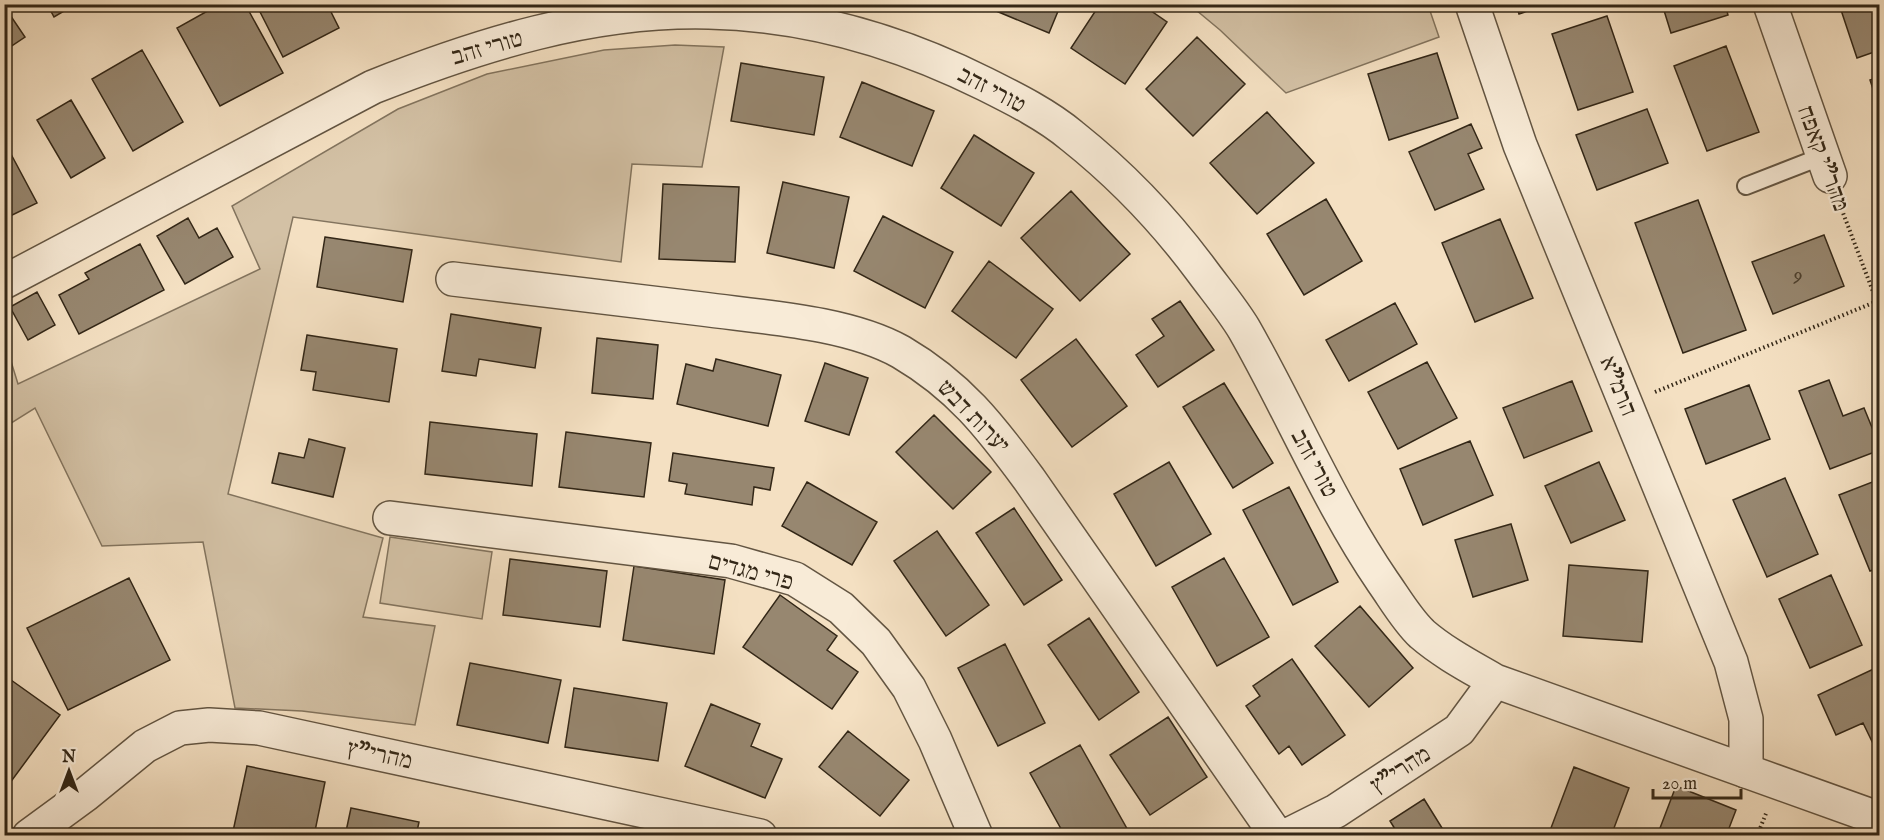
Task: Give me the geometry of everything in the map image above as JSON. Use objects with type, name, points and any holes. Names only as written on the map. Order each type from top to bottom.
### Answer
[{"type":"street","name":"הרמ\"א","points":[[1472,4],[1520,145],[1731,662],[1746,719],[1746,771]]},
{"type":"street","name":"מהר\"י קאפח","points":[[1770,4],[1826,166]]},
{"type":"street","name":"טורי זהב","points":[[4,282],[373,87],[436,62],[516,38],[574,25],[640,15],[706,12],[766,15],[814,22],[892,44],[952,68],[1013,98],[1071,134],[1127,184],[1174,233],[1242,326],[1363,552],[1421,633],[1453,657],[1495,681],[1880,819]]},
{"type":"street","name":"יערות דבש","points":[[453,279],[796,321],[855,333],[900,351],[948,384],[990,425],[1277,836]]},
{"type":"street","name":"פרי מגדים","points":[[390,518],[731,561],[795,579],[842,608],[876,642],[914,699],[935,740],[976,836]]},
{"type":"street","name":"מהרי\"ץ","points":[[1286,836],[1336,811],[1459,730],[1495,681]]},
{"type":"street","name":"מהרי\"ץ","points":[[29,836],[85,795],[145,746],[180,728],[209,725],[259,728],[760,836]]},
{"type":"lane","points":[[1746,186],[1826,166]]},
{"type":"path","name":"מהר\"י קאפח","points":[[1826,166],[1880,310]]},
{"type":"path","points":[[1626,404],[1878,301]]},
{"type":"shaded area","points":[[1190,5],[1428,5],[1439,37],[1286,93],[1220,30]]},
{"type":"shaded area","points":[[675,45],[724,47],[702,167],[632,164],[621,262],[293,217],[228,494],[383,538],[363,617],[435,626],[415,725],[302,711],[235,708],[203,542],[102,546],[35,408],[5,427],[5,342],[18,384],[260,269],[232,206],[398,109],[487,74],[604,50]]},
{"type":"shaded area","points":[[390,537],[492,552],[482,619],[380,603]]},
{"type":"building","points":[[47,4],[76,4],[54,17]]},
{"type":"building","points":[[220,4],[245,4],[283,73],[220,106],[177,28]]},
{"type":"building","points":[[256,4],[327,4],[339,28],[283,57]]},
{"type":"building","points":[[991,4],[1061,4],[1049,33],[989,8]]},
{"type":"building","points":[[1100,4],[1141,4],[1167,22],[1125,84],[1071,48]]},
{"type":"building","points":[[1516,4],[1548,4],[1519,14]]},
{"type":"building","points":[[1662,4],[1725,4],[1728,15],[1671,33]]},
{"type":"building","points":[[1839,4],[1880,4],[1880,50],[1857,58]]},
{"type":"building","points":[[4,6],[25,37],[4,51]]},
{"type":"building","points":[[1607,16],[1633,92],[1578,110],[1552,34]]},
{"type":"building","points":[[1197,37],[1245,84],[1193,136],[1146,89]]},
{"type":"building","points":[[1726,46],[1759,132],[1707,151],[1674,66]]},
{"type":"building","points":[[142,50],[183,122],[133,151],[92,79]]},
{"type":"building","points":[[1437,53],[1458,118],[1389,140],[1368,74]]},
{"type":"building","points":[[741,63],[824,77],[814,135],[731,121]]},
{"type":"building","points":[[1880,77],[1880,110],[1870,80]]},
{"type":"building","points":[[862,82],[934,111],[912,166],[840,137]]},
{"type":"building","points":[[71,100],[105,158],[71,178],[37,120]]},
{"type":"building","points":[[1647,109],[1668,163],[1597,190],[1576,135]]},
{"type":"building","points":[[1267,112],[1314,163],[1257,214],[1210,163]]},
{"type":"building","points":[[1471,124],[1482,148],[1468,154],[1484,189],[1435,210],[1409,152]]},
{"type":"building","points":[[974,135],[1034,173],[1001,226],[941,188]]},
{"type":"building","points":[[4,141],[37,203],[4,219]]},
{"type":"building","points":[[783,182],[849,197],[834,268],[767,253]]},
{"type":"building","points":[[663,184],[739,187],[735,262],[659,259]]},
{"type":"building","points":[[1071,191],[1130,254],[1080,301],[1021,238]]},
{"type":"building","points":[[1326,199],[1362,261],[1304,295],[1267,234]]},
{"type":"building","points":[[1698,200],[1746,330],[1683,353],[1635,223]]},
{"type":"building","points":[[883,216],[953,252],[925,308],[854,271]]},
{"type":"building","points":[[188,218],[199,238],[217,228],[233,257],[185,284],[157,236]]},
{"type":"building","points":[[1500,219],[1533,298],[1475,322],[1442,243]]},
{"type":"building","points":[[1824,235],[1844,286],[1773,314],[1752,262]]},
{"type":"building","points":[[325,237],[412,250],[403,302],[317,287]]},
{"type":"building","points":[[140,244],[164,290],[79,334],[59,295],[89,279],[85,273]]},
{"type":"building","points":[[989,261],[1053,309],[1016,358],[952,311]]},
{"type":"building","points":[[37,292],[55,325],[28,340],[10,307]]},
{"type":"building","points":[[1180,301],[1214,350],[1158,387],[1136,355],[1164,336],[1152,319]]},
{"type":"building","points":[[1395,303],[1417,344],[1349,381],[1326,340]]},
{"type":"building","points":[[451,314],[541,328],[535,368],[479,359],[476,376],[442,371]]},
{"type":"building","points":[[307,335],[397,349],[389,402],[313,390],[316,372],[301,370]]},
{"type":"building","points":[[597,338],[658,345],[653,399],[592,393]]},
{"type":"building","points":[[1076,339],[1127,406],[1072,447],[1021,380]]},
{"type":"building","points":[[716,359],[781,375],[768,426],[677,404],[686,364],[713,371]]},
{"type":"building","points":[[1427,362],[1457,418],[1398,449],[1368,392]]},
{"type":"building","points":[[825,363],[868,378],[849,435],[805,421]]},
{"type":"building","points":[[1829,380],[1843,416],[1864,408],[1880,447],[1880,450],[1830,469],[1799,391]]},
{"type":"building","points":[[1572,381],[1592,431],[1524,458],[1503,408]]},
{"type":"building","points":[[1224,383],[1273,463],[1233,488],[1183,407]]},
{"type":"building","points":[[1749,385],[1770,439],[1706,464],[1685,409]]},
{"type":"building","points":[[934,415],[991,472],[953,509],[896,452]]},
{"type":"building","points":[[430,422],[537,434],[532,486],[425,474]]},
{"type":"building","points":[[566,432],[651,443],[644,497],[559,487]]},
{"type":"building","points":[[309,439],[345,448],[333,497],[272,483],[279,453],[304,458]]},
{"type":"building","points":[[1470,441],[1493,495],[1423,525],[1400,469]]},
{"type":"building","points":[[673,453],[774,468],[770,490],[754,487],[752,505],[685,494],[687,484],[669,481]]},
{"type":"building","points":[[1169,462],[1211,534],[1156,566],[1114,494]]},
{"type":"building","points":[[1599,462],[1625,520],[1571,543],[1545,486]]},
{"type":"building","points":[[1785,478],[1818,554],[1767,577],[1733,500]]},
{"type":"building","points":[[1880,479],[1880,568],[1870,571],[1839,495]]},
{"type":"building","points":[[807,482],[877,522],[852,565],[782,526]]},
{"type":"building","points":[[1289,487],[1338,582],[1293,605],[1243,510]]},
{"type":"building","points":[[1014,508],[1062,580],[1024,605],[976,533]]},
{"type":"building","points":[[1511,524],[1528,580],[1473,597],[1455,540]]},
{"type":"building","points":[[937,531],[989,605],[946,636],[894,561]]},
{"type":"building","points":[[1224,558],[1269,637],[1217,666],[1172,587]]},
{"type":"building","points":[[510,559],[607,571],[600,627],[503,615]]},
{"type":"building","points":[[1569,565],[1648,571],[1642,642],[1563,636]]},
{"type":"building","points":[[634,566],[725,580],[714,654],[623,640]]},
{"type":"building","points":[[1831,575],[1862,645],[1810,668],[1779,599]]},
{"type":"building","points":[[129,578],[170,660],[68,710],[27,628]]},
{"type":"building","points":[[780,595],[837,636],[827,650],[858,672],[832,709],[743,647]]},
{"type":"building","points":[[1360,606],[1413,668],[1369,707],[1315,646]]},
{"type":"building","points":[[1089,618],[1139,692],[1099,720],[1048,645]]},
{"type":"building","points":[[1005,644],[1045,723],[998,746],[958,668]]},
{"type":"building","points":[[1292,659],[1345,735],[1302,765],[1289,746],[1279,754],[1246,706],[1260,696],[1253,686]]},
{"type":"building","points":[[470,663],[561,680],[548,743],[457,725]]},
{"type":"building","points":[[1880,666],[1880,758],[1863,723],[1836,735],[1818,695]]},
{"type":"building","points":[[4,675],[60,715],[4,791]]},
{"type":"building","points":[[574,688],[667,703],[658,761],[565,747]]},
{"type":"building","points":[[711,704],[760,724],[751,746],[782,759],[765,798],[685,766]]},
{"type":"building","points":[[1168,717],[1207,777],[1150,815],[1110,755]]},
{"type":"building","points":[[848,731],[909,780],[880,816],[819,767]]},
{"type":"building","points":[[1080,745],[1130,834],[1126,836],[1065,836],[1030,773]]},
{"type":"building","points":[[247,766],[325,782],[314,836],[232,836]]},
{"type":"building","points":[[1574,767],[1629,788],[1611,836],[1548,836]]},
{"type":"building","points":[[1676,786],[1736,810],[1726,836],[1657,836]]},
{"type":"building","points":[[1424,799],[1447,836],[1396,836],[1398,834],[1390,821]]},
{"type":"building","points":[[351,808],[419,822],[416,836],[345,836]]}]
